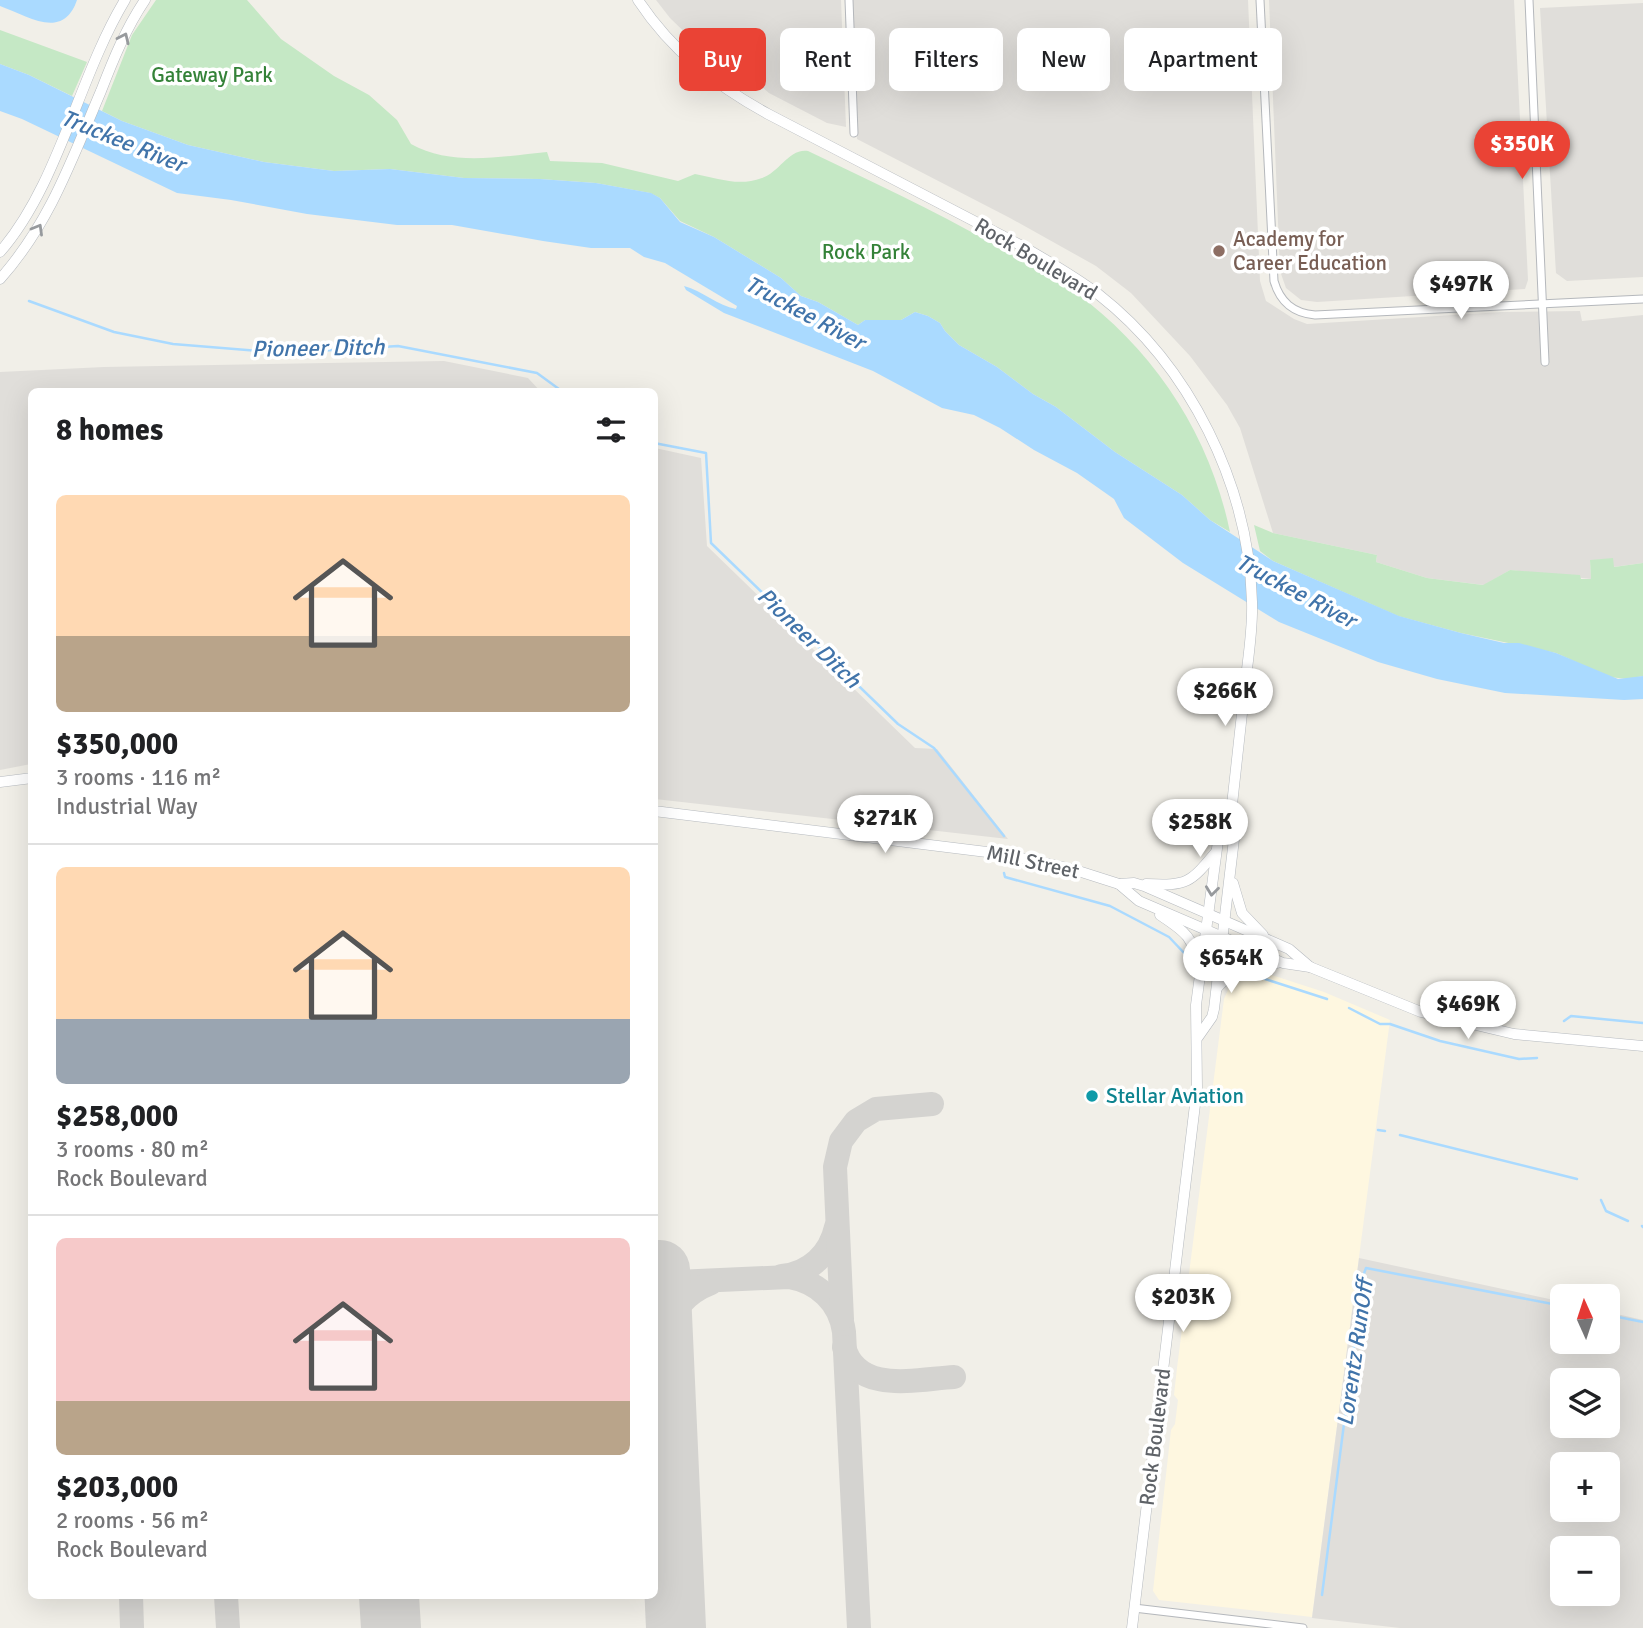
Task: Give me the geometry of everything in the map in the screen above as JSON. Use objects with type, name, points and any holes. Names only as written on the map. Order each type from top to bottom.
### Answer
[{"type":"main road","points":[[0,252],[26,217],[108,31],[125,0]]},
{"type":"main road","points":[[0,279],[31,240],[66,174],[106,78],[133,19],[145,0]]},
{"type":"main road","name":"Rock Boulevard","points":[[638,0],[676,48],[699,70],[732,93],[1021,246],[1099,295],[1148,343],[1188,396],[1212,440],[1237,503],[1249,565],[1252,601],[1251,636],[1230,823],[1234,839],[1217,989],[1212,1017],[1198,1037]]},
{"type":"main road","points":[[0,782],[28,778]]},
{"type":"main road","name":"Mill Street","points":[[658,812],[1021,857],[1119,884],[1134,883],[1289,949],[1310,967]]},
{"type":"main road","name":"Rock Boulevard","points":[[1132,1628],[1194,1120],[1198,988],[1217,852],[1221,834],[1230,823]]},
{"type":"main road","points":[[1134,883],[1167,885],[1187,882],[1217,852]]},
{"type":"main road","points":[[1230,869],[1242,913],[1271,941]]},
{"type":"main road","name":"Mill Street","points":[[1119,884],[1139,901],[1283,963],[1310,967],[1413,1009],[1476,1027],[1536,1037],[1643,1046]]},
{"type":"main road","points":[[1139,901],[1188,936],[1195,949],[1198,988]]},
{"type":"main road","points":[[1217,989],[1238,968],[1255,963],[1283,963]]},
{"type":"street","points":[[849,0],[854,133]]},
{"type":"street","points":[[1259,0],[1274,281],[1277,291],[1288,306],[1296,311],[1315,314],[1643,299]]},
{"type":"street","points":[[1529,0],[1545,362]]},
{"type":"street","points":[[1134,1608],[1303,1628]]},
{"type":"shaded area","points":[[656,0],[841,0],[842,28],[780,28],[780,91],[845,91],[846,127],[827,123],[766,90],[766,28],[680,28]]},
{"type":"shaded area","points":[[852,0],[1248,0],[1249,28],[1124,28],[1124,91],[1252,91],[1260,281],[1266,301],[1307,324],[1502,312],[1580,311],[1582,321],[1643,315],[1643,563],[1613,567],[1590,560],[1591,579],[1510,570],[1484,585],[1427,578],[1376,562],[1377,555],[1273,533],[1240,428],[1227,405],[1190,356],[1131,293],[1096,266],[857,139],[855,91],[875,91],[875,28],[853,28]]},
{"type":"shaded area","points":[[1269,0],[1514,0],[1528,280],[1525,289],[1317,302],[1301,300],[1286,288],[1280,271],[1273,91],[1282,91],[1282,28],[1270,28]]},
{"type":"shaded area","points":[[1643,3],[1643,277],[1567,281],[1556,273],[1540,8]]},
{"type":"shaded area","points":[[444,361],[528,378],[537,388],[28,388],[28,765],[0,770],[0,372],[104,367]]},
{"type":"shaded area","points":[[658,449],[701,458],[707,546],[915,748],[937,749],[1008,839],[658,799]]},
{"type":"shaded area","points":[[1249,971],[1265,973],[1324,992],[1390,1020],[1312,1617],[1159,1600],[1153,1591],[1171,1430],[1175,1424],[1178,1400],[1174,1395],[1177,1368],[1224,999],[1231,983]]},
{"type":"shaded area","points":[[1359,1258],[1550,1299],[1550,1354],[1620,1354],[1620,1315],[1643,1320],[1643,1628],[1400,1628],[1312,1618]]},
{"type":"green space","name":"Rock Park","points":[[156,0],[247,0],[281,39],[334,76],[369,95],[397,120],[411,144],[443,156],[478,158],[547,152],[550,161],[602,163],[678,181],[695,174],[745,182],[768,175],[795,153],[808,151],[902,196],[1065,285],[1104,315],[1130,341],[1154,368],[1193,429],[1209,462],[1230,532],[1210,520],[1182,495],[1115,452],[1056,407],[959,345],[940,323],[915,312],[901,320],[865,320],[858,325],[818,302],[801,296],[781,278],[714,237],[680,221],[660,198],[650,193],[596,183],[464,178],[390,169],[334,171],[264,162],[188,145],[122,121],[102,111],[132,35]]},
{"type":"green space","points":[[0,30],[87,62],[72,96],[0,64]]},
{"type":"green space","points":[[1254,525],[1273,533],[1377,555],[1376,562],[1427,578],[1483,585],[1510,570],[1580,575],[1581,579],[1591,579],[1590,560],[1613,558],[1614,567],[1643,563],[1643,676],[1628,679],[1609,677],[1556,653],[1461,633],[1398,616],[1273,561],[1260,551]]},
{"type":"water","points":[[0,0],[77,0],[63,20],[54,23],[33,19],[0,6]]},
{"type":"water","name":"Truckee River","points":[[0,64],[29,75],[122,121],[188,145],[264,162],[334,171],[390,169],[464,178],[596,183],[651,193],[660,198],[680,222],[714,237],[781,278],[801,296],[818,302],[858,325],[865,320],[901,320],[915,312],[940,323],[959,345],[1056,407],[1115,452],[1182,495],[1210,520],[1273,561],[1399,616],[1461,633],[1504,643],[1519,643],[1556,653],[1618,679],[1643,676],[1643,699],[1505,693],[1437,679],[1378,662],[1279,622],[1183,563],[1124,518],[1114,499],[1077,473],[1000,428],[974,415],[942,408],[873,371],[724,313],[686,290],[684,286],[729,307],[736,309],[737,306],[665,263],[644,257],[630,248],[591,248],[452,225],[397,225],[177,193],[0,111]]},
{"type":"waterway","name":"Pioneer Ditch","points":[[29,301],[114,332],[173,344],[285,353],[398,346],[537,373],[558,388]]},
{"type":"waterway","name":"Pioneer Ditch","points":[[658,444],[706,453],[711,543],[898,724],[934,748],[1004,836]]},
{"type":"waterway","name":"Pioneer Ditch","points":[[1004,873],[1005,877],[1110,906],[1169,937],[1186,955]]},
{"type":"waterway","name":"Pioneer Ditch","points":[[1239,978],[1262,978],[1327,999]]},
{"type":"waterway","name":"Pioneer Ditch","points":[[1349,1008],[1380,1024],[1390,1024],[1440,1041],[1519,1059],[1537,1058]]},
{"type":"waterway","name":"Pioneer Ditch","points":[[1564,1021],[1571,1016],[1643,1023]]},
{"type":"waterway","name":"Lorentz RunOff","points":[[1378,1130],[1385,1131]]},
{"type":"waterway","name":"Lorentz RunOff","points":[[1400,1135],[1577,1179]]},
{"type":"waterway","name":"Lorentz RunOff","points":[[1601,1200],[1606,1211],[1628,1221]]},
{"type":"waterway","name":"Lorentz RunOff","points":[[1322,1595],[1366,1268],[1550,1303]]},
{"type":"waterway","name":"Lorentz RunOff","points":[[1620,1317],[1643,1322]]},
{"type":"taxiway","points":[[842,1319],[835,1167],[841,1141],[856,1121],[876,1109],[932,1104]]},
{"type":"taxiway","points":[[782,1276],[801,1271],[824,1254],[836,1227]]},
{"type":"taxiway","points":[[658,1283],[789,1277],[809,1283],[818,1289],[838,1311],[844,1332],[859,1628]]},
{"type":"taxiway","points":[[662,1336],[671,1318],[687,1297],[711,1283]]},
{"type":"taxiway","points":[[844,1347],[851,1362],[861,1372],[875,1378],[906,1381],[954,1377]]},
{"type":"taxiway","points":[[131,1599],[132,1628]]},
{"type":"taxiway","points":[[226,1599],[228,1628]]},
{"type":"taxiway","points":[[675,1610],[679,1628]]},
{"type":"runway","points":[[660,1270],[676,1628]]},
{"type":"runway","points":[[389,1599],[391,1628]]},
{"type":"place","name":"Academy for Career Education","points":[[1219,251]]},
{"type":"place","name":"Stellar Aviation","points":[[1092,1096]]},
{"type":"park label","name":"Gateway Park","points":[[212,75]]}]
